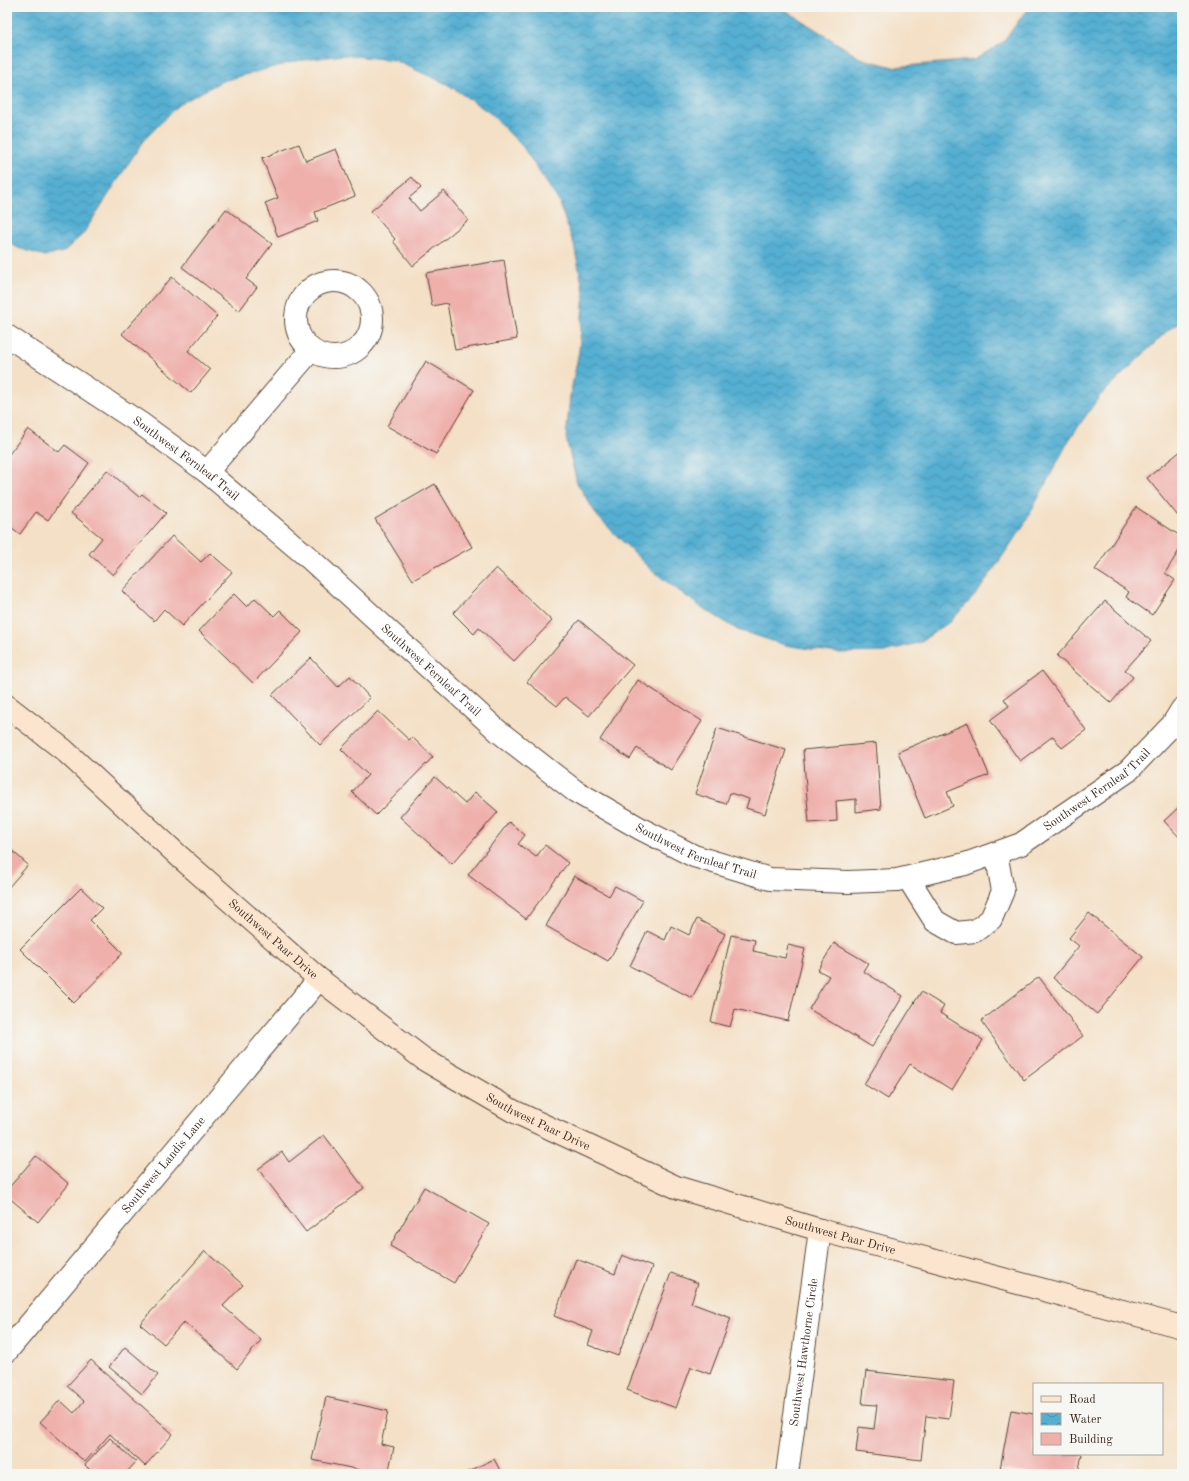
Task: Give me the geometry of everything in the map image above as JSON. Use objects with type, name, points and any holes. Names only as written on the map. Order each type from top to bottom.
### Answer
[{"type":"street","name":"Southwest Fernleaf Trail","points":[[7,336],[140,423],[207,472],[309,558],[498,731],[575,791],[641,829],[694,856],[770,879],[848,882],[896,880],[965,864],[1021,844],[1128,771],[1172,725],[1182,708]]},
{"type":"street","points":[[207,472],[311,350]]},
{"type":"street","name":"Southwest Paar Drive","points":[[7,706],[64,750],[180,857],[319,979],[425,1060],[513,1111],[676,1187],[820,1230],[1182,1327]]},
{"type":"street","points":[[908,878],[936,920],[956,933],[975,931],[991,919],[1003,891],[996,853]]},
{"type":"street","name":"Southwest Landis Lane","points":[[7,1351],[319,979]]},
{"type":"street","name":"Southwest Hawthorne Circle","points":[[787,1474],[820,1230]]},
{"type":"water","points":[[7,7],[781,7],[860,58],[893,67],[974,60],[1002,43],[1029,7],[1182,7],[1182,320],[1167,331],[1099,397],[1069,440],[1025,523],[978,592],[951,621],[920,642],[884,652],[838,653],[785,645],[738,630],[698,605],[650,569],[598,517],[577,483],[566,438],[570,396],[579,351],[584,293],[574,245],[558,200],[523,147],[490,113],[447,84],[394,60],[343,55],[296,61],[222,81],[178,105],[143,141],[83,234],[63,252],[45,256],[18,248],[7,241]]},
{"type":"building","points":[[299,144],[306,161],[336,149],[355,196],[315,212],[318,221],[278,237],[265,203],[278,198],[262,158]]},
{"type":"building","points":[[412,177],[421,188],[409,198],[420,211],[444,191],[468,220],[413,266],[393,241],[395,239],[371,211]]},
{"type":"building","points":[[226,209],[272,244],[246,279],[257,287],[239,311],[182,267]]},
{"type":"building","points":[[504,260],[517,339],[455,350],[447,303],[432,306],[426,273]]},
{"type":"building","points":[[172,277],[217,316],[188,351],[210,370],[191,393],[122,334]]},
{"type":"building","points":[[426,361],[474,390],[436,454],[387,426]]},
{"type":"building","points":[[28,429],[59,452],[65,445],[89,463],[48,520],[36,512],[20,534],[7,524],[7,457]]},
{"type":"building","points":[[1182,450],[1182,521],[1147,478]]},
{"type":"building","points":[[107,470],[139,497],[142,494],[166,513],[113,575],[89,554],[102,538],[71,513]]},
{"type":"building","points":[[435,484],[472,547],[413,580],[375,519]]},
{"type":"building","points":[[1136,507],[1182,537],[1182,546],[1165,573],[1175,580],[1152,615],[1126,597],[1129,592],[1095,570]]},
{"type":"building","points":[[172,536],[201,562],[210,553],[232,572],[182,626],[164,609],[154,621],[122,591]]},
{"type":"building","points":[[496,568],[552,621],[514,661],[479,628],[474,634],[453,613]]},
{"type":"building","points":[[234,594],[247,607],[255,598],[274,616],[280,610],[302,632],[253,683],[199,631]]},
{"type":"building","points":[[1105,601],[1151,641],[1125,670],[1133,677],[1111,703],[1057,656]]},
{"type":"building","points":[[579,620],[633,665],[589,716],[565,697],[557,706],[527,682]]},
{"type":"building","points":[[311,658],[338,687],[350,676],[370,698],[320,745],[272,695]]},
{"type":"building","points":[[1042,671],[1086,730],[1062,748],[1053,736],[1020,761],[990,720],[1009,706],[1004,699]]},
{"type":"building","points":[[638,680],[702,721],[671,770],[637,748],[630,759],[600,740]]},
{"type":"building","points":[[378,711],[409,740],[412,737],[433,757],[376,815],[352,792],[368,775],[341,749]]},
{"type":"building","points":[[968,723],[989,775],[947,792],[953,806],[925,818],[898,752]]},
{"type":"building","points":[[717,728],[786,750],[765,814],[746,808],[749,799],[730,793],[726,804],[695,794]]},
{"type":"building","points":[[876,743],[881,809],[856,812],[856,799],[836,801],[837,821],[809,823],[803,750]]},
{"type":"building","points":[[435,777],[465,804],[475,792],[498,812],[452,864],[400,817]]},
{"type":"building","points":[[1182,804],[1182,840],[1164,821]]},
{"type":"building","points":[[509,822],[525,835],[518,844],[536,857],[545,845],[568,863],[526,919],[468,875]]},
{"type":"building","points":[[7,846],[28,865],[7,889]]},
{"type":"building","points":[[574,876],[609,896],[615,886],[643,901],[608,961],[546,926]]},
{"type":"building","points":[[81,888],[102,908],[90,920],[123,953],[74,1003],[20,949]]},
{"type":"building","points":[[1089,913],[1143,957],[1097,1014],[1053,978],[1079,946],[1069,938]]},
{"type":"building","points":[[697,919],[725,934],[692,998],[630,966],[647,931],[665,940],[671,926],[689,935]]},
{"type":"building","points":[[731,935],[755,940],[753,951],[785,958],[788,945],[805,949],[788,1021],[735,1009],[730,1027],[711,1022]]},
{"type":"building","points":[[834,943],[868,963],[863,971],[903,996],[872,1047],[809,1009],[829,976],[818,970]]},
{"type":"building","points":[[1039,977],[1083,1036],[1024,1080],[981,1021]]},
{"type":"building","points":[[921,992],[944,1006],[940,1013],[983,1040],[952,1090],[910,1064],[888,1099],[864,1084]]},
{"type":"building","points":[[324,1135],[364,1188],[306,1232],[258,1169],[282,1152],[289,1162]]},
{"type":"building","points":[[36,1156],[69,1184],[38,1222],[7,1196],[7,1190]]},
{"type":"building","points":[[424,1187],[489,1224],[454,1283],[390,1246]]},
{"type":"building","points":[[205,1251],[243,1285],[223,1306],[261,1340],[237,1369],[184,1322],[164,1344],[140,1324]]},
{"type":"building","points":[[622,1255],[652,1267],[618,1356],[588,1345],[593,1331],[554,1316],[576,1259],[615,1274]]},
{"type":"building","points":[[671,1273],[698,1283],[691,1303],[731,1318],[710,1374],[691,1367],[676,1408],[627,1390]]},
{"type":"building","points":[[125,1347],[158,1375],[142,1394],[109,1367]]},
{"type":"building","points":[[91,1360],[173,1434],[145,1466],[110,1434],[85,1462],[40,1422],[60,1400],[74,1413],[84,1401],[67,1386]]},
{"type":"building","points":[[866,1371],[954,1381],[949,1419],[926,1416],[921,1460],[856,1452],[859,1427],[874,1429],[877,1405],[862,1404]]},
{"type":"building","points":[[326,1397],[388,1411],[381,1444],[394,1447],[388,1474],[380,1474],[312,1460]]},
{"type":"building","points":[[1011,1410],[1033,1414],[1033,1455],[1082,1455],[1078,1474],[1030,1474],[1000,1469]]},
{"type":"building","points":[[110,1438],[136,1462],[125,1474],[94,1474],[85,1465]]},
{"type":"building","points":[[494,1459],[502,1474],[463,1474]]}]
